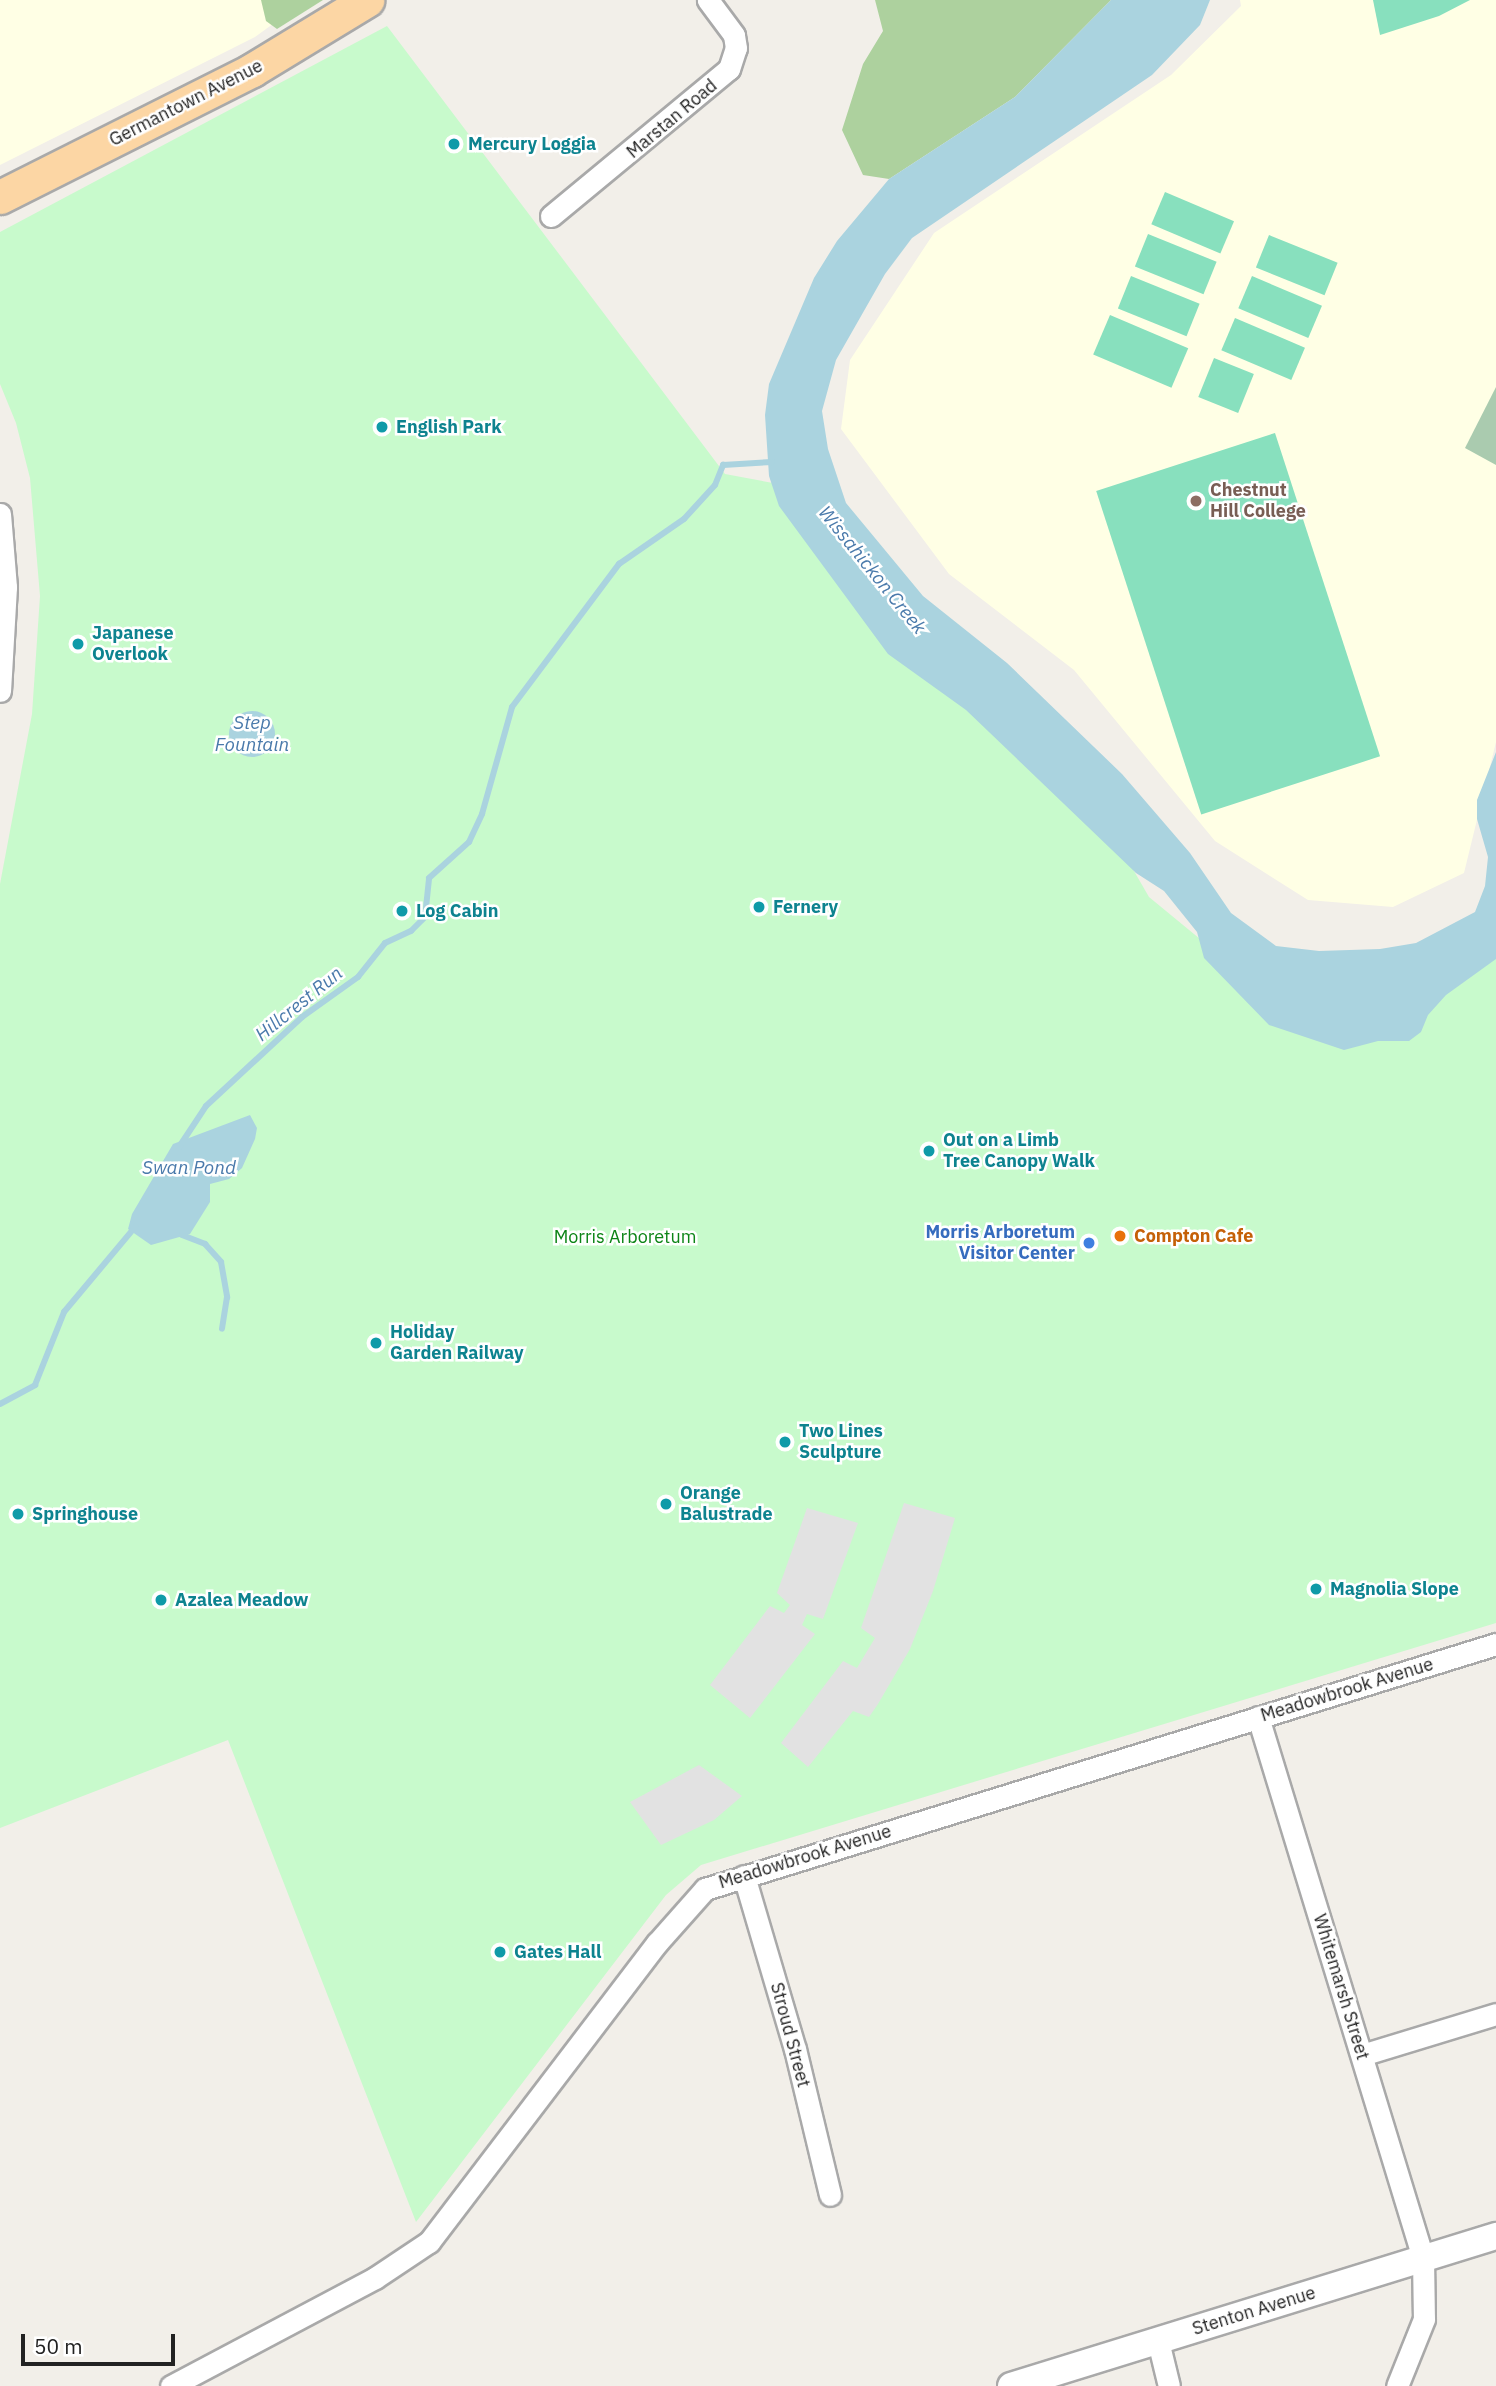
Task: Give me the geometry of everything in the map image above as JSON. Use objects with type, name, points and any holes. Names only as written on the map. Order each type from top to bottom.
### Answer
[{"type":"main road","name":"Germantown Avenue","points":[[0,197],[252,70],[367,0]]},
{"type":"street","name":"Marstan Road","points":[[551,216],[729,69],[736,48],[734,35],[708,0]]},
{"type":"street","points":[[0,514],[6,587],[0,691]]},
{"type":"street","name":"Meadowbrook Avenue","points":[[171,2386],[375,2278],[429,2242],[694,1898],[716,1883],[1496,1644]]},
{"type":"street","name":"Whitemarsh Street","points":[[1258,1717],[1423,2258],[1424,2319],[1397,2386]]},
{"type":"street","name":"Stroud Street","points":[[744,1876],[795,2049],[830,2195]]},
{"type":"street","points":[[1363,2055],[1496,2014]]},
{"type":"street","name":"Stenton Avenue","points":[[1011,2386],[1496,2236]]},
{"type":"street","points":[[1158,2341],[1169,2386]]},
{"type":"shaded area","points":[[0,0],[306,0],[255,37],[0,165]]},
{"type":"shaded area","name":"Chestnut Hill College","points":[[1240,0],[1496,0],[1496,742],[1464,873],[1393,907],[1308,900],[1215,841],[1074,670],[949,574],[841,429],[850,360],[934,233],[1171,75],[1241,6]]},
{"type":"shaded area","points":[[1496,387],[1496,465],[1465,448]]},
{"type":"shaded area","points":[[904,1503],[955,1518],[933,1591],[910,1649],[869,1717],[853,1711],[808,1767],[781,1743],[843,1661],[857,1668],[875,1638],[861,1628]]},
{"type":"shaded area","points":[[807,1508],[858,1523],[823,1619],[807,1614],[802,1625],[815,1634],[750,1718],[710,1685],[770,1606],[784,1613],[790,1605],[777,1593]]},
{"type":"shaded area","points":[[699,1765],[742,1796],[714,1820],[661,1845],[630,1802]]},
{"type":"green space","points":[[261,0],[323,0],[277,29],[266,21]]},
{"type":"green space","points":[[875,0],[1111,0],[1015,97],[889,179],[863,175],[842,130],[863,64],[883,31]]},
{"type":"green space","points":[[1373,0],[1470,0],[1439,16],[1380,35]]},
{"type":"green space","name":"Morris Arboretum","points":[[387,26],[725,474],[773,483],[1075,769],[1149,897],[1245,976],[1496,941],[1496,1623],[701,1865],[666,1895],[416,2222],[228,1740],[0,1828],[0,884],[32,714],[40,596],[30,478],[16,423],[0,384],[0,232]]},
{"type":"green space","points":[[1165,192],[1234,221],[1220,254],[1151,224]]},
{"type":"green space","points":[[1148,234],[1217,262],[1204,294],[1135,266]]},
{"type":"green space","points":[[1269,235],[1338,263],[1325,295],[1256,267]]},
{"type":"green space","points":[[1131,276],[1200,304],[1187,336],[1118,308]]},
{"type":"green space","points":[[1252,276],[1322,306],[1308,338],[1238,308]]},
{"type":"green space","points":[[1110,315],[1188,348],[1171,388],[1093,355]]},
{"type":"green space","points":[[1235,318],[1305,348],[1291,380],[1221,350]]},
{"type":"green space","points":[[1214,358],[1254,374],[1238,413],[1198,397]]},
{"type":"green space","points":[[1275,433],[1380,756],[1201,814],[1096,491]]},
{"type":"water","name":"Wissahickon Creek","points":[[1111,0],[1210,0],[1200,25],[1152,75],[912,238],[885,274],[836,360],[822,411],[828,449],[846,503],[923,596],[1007,663],[1122,774],[1190,853],[1231,913],[1276,946],[1319,951],[1380,949],[1416,943],[1475,912],[1485,886],[1488,857],[1477,819],[1477,800],[1496,752],[1496,959],[1446,995],[1428,1015],[1421,1032],[1409,1041],[1378,1041],[1344,1050],[1269,1025],[1204,958],[1197,932],[1164,891],[1136,873],[966,710],[888,654],[779,506],[769,476],[765,415],[769,384],[814,278],[837,241],[889,179],[1015,97]]},
{"type":"water","name":"Step Fountain","points":[[252,711],[268,718],[275,734],[268,750],[252,757],[236,750],[229,734],[236,718]]},
{"type":"water","name":"Swan Pond","points":[[250,1115],[257,1128],[242,1168],[229,1179],[210,1184],[210,1202],[190,1234],[151,1245],[128,1229],[132,1214],[173,1144]]},
{"type":"waterway","name":"Hillcrest Run","points":[[179,1147],[206,1106],[302,1017],[358,977],[385,943],[411,931],[425,917],[429,878],[469,842],[482,814],[512,707],[619,564],[684,519],[715,485],[723,465],[772,462]]},
{"type":"waterway","name":"Hillcrest Run","points":[[0,1404],[35,1385],[64,1312],[135,1227]]},
{"type":"waterway","points":[[182,1235],[205,1244],[221,1262],[227,1297],[222,1329]]},
{"type":"place","name":"Mercury Loggia","points":[[454,144]]},
{"type":"place","name":"English Park","points":[[382,427]]},
{"type":"place","name":"Chestnut Hill College","points":[[1196,501]]},
{"type":"place","name":"Japanese Overlook","points":[[78,644]]},
{"type":"place","name":"Fernery","points":[[759,907]]},
{"type":"place","name":"Log Cabin","points":[[402,911]]},
{"type":"place","name":"Out on a Limb Tree Canopy Walk","points":[[929,1151]]},
{"type":"place","name":"Compton Cafe","points":[[1120,1236]]},
{"type":"place","name":"Morris Arboretum Visitor Center","points":[[1089,1243]]},
{"type":"place","name":"Holiday Garden Railway","points":[[376,1343]]},
{"type":"place","name":"Two Lines Sculpture","points":[[785,1442]]},
{"type":"place","name":"Orange Balustrade","points":[[666,1504]]},
{"type":"place","name":"Springhouse","points":[[18,1514]]},
{"type":"place","name":"Magnolia Slope","points":[[1316,1589]]},
{"type":"place","name":"Azalea Meadow","points":[[161,1600]]},
{"type":"place","name":"Gates Hall","points":[[500,1952]]}]
